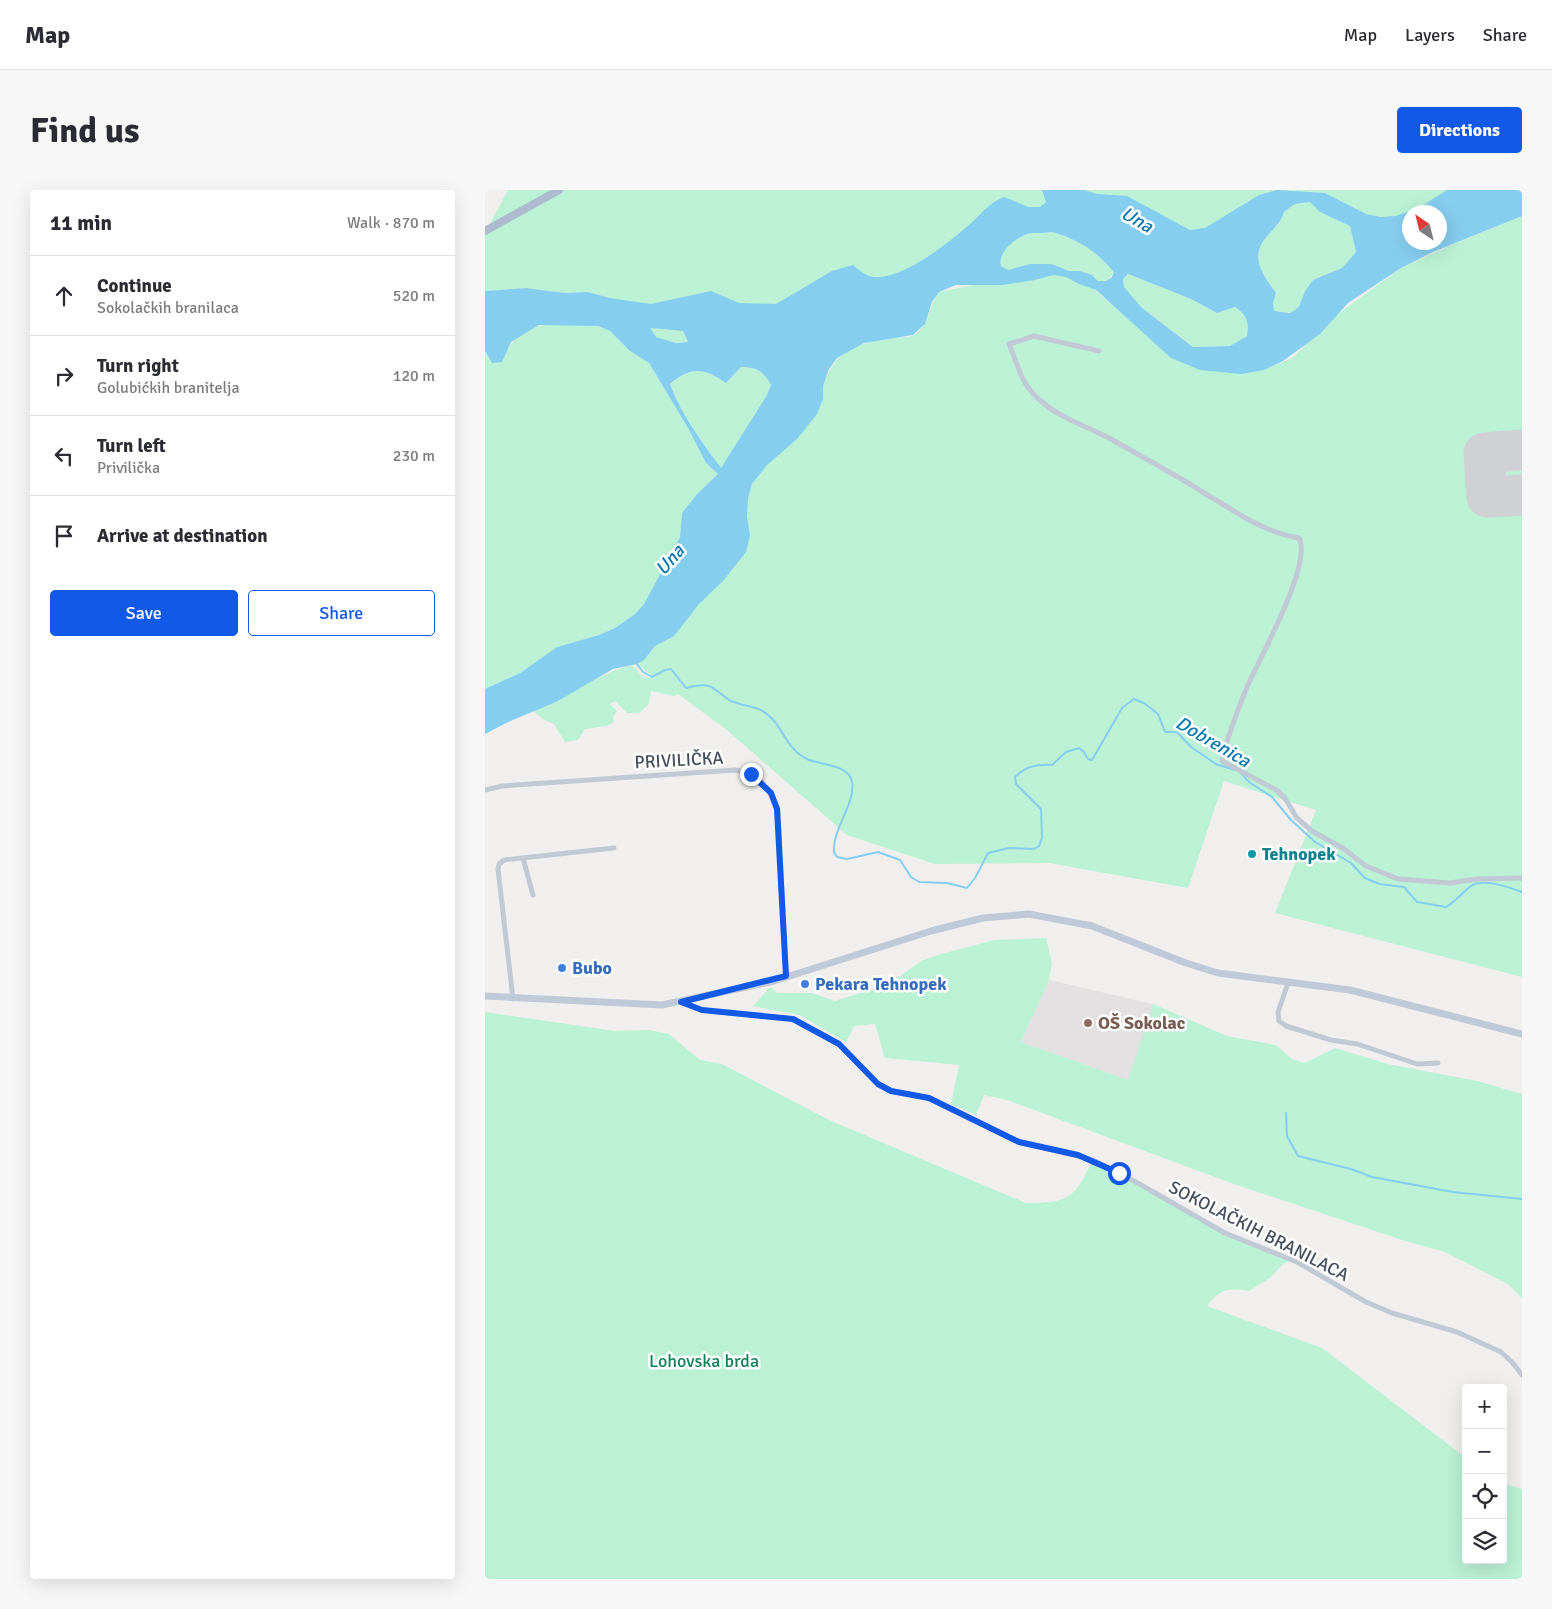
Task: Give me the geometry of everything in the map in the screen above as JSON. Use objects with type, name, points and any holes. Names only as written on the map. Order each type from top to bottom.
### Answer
[{"type":"main road","points":[[485,231],[559,190]]},
{"type":"street","points":[[1099,351],[1034,336],[1009,344],[1023,382],[1042,402],[1056,412],[1114,441],[1201,490],[1240,516],[1283,535],[1299,538],[1302,545],[1291,590],[1247,688],[1223,752],[1222,761],[1278,791],[1287,800],[1297,818],[1312,831],[1344,849],[1367,866],[1398,879],[1450,883],[1477,879],[1522,878]]},
{"type":"street","name":"PRIVILIČKA","points":[[485,790],[502,786],[735,770],[751,774],[771,793],[777,809],[786,976]]},
{"type":"street","points":[[513,999],[499,864],[504,860],[615,848]]},
{"type":"street","points":[[523,858],[533,895]]},
{"type":"street","points":[[485,996],[656,1006],[681,1002],[786,976],[975,920],[1029,914],[1092,926],[1186,963],[1219,973],[1350,990],[1522,1034]]},
{"type":"street","points":[[1288,983],[1278,1012],[1279,1022],[1286,1026],[1331,1040],[1357,1044],[1417,1064],[1438,1062]]},
{"type":"street","name":"SOKOLAČKIH BRANILACA","points":[[681,1002],[702,1010],[793,1019],[839,1044],[878,1084],[891,1091],[929,1098],[1019,1142],[1093,1160],[1136,1182],[1225,1233],[1297,1262],[1366,1302],[1392,1313],[1457,1332],[1501,1352],[1512,1362],[1522,1376]]},
{"type":"shaded area","name":"OŠ Sokolac","points":[[1049,980],[1153,1004],[1128,1080],[1021,1042]]},
{"type":"green space","points":[[508,190],[1046,190],[1049,210],[909,272],[763,313],[649,309],[588,292],[565,293],[526,288],[485,291],[485,233]]},
{"type":"green space","points":[[1077,190],[1453,190],[1428,205],[1402,205],[1402,220],[1364,217],[1304,195],[1204,233],[1164,224]]},
{"type":"green space","points":[[1310,202],[1321,212],[1350,226],[1356,252],[1342,268],[1313,280],[1305,291],[1299,307],[1290,313],[1274,311],[1273,303],[1276,293],[1259,264],[1259,250],[1280,221],[1284,212],[1295,204]]},
{"type":"green space","points":[[1522,216],[1522,977],[1275,913],[1316,810],[1224,781],[1188,888],[1049,863],[935,864],[847,835],[727,730],[678,694],[674,696],[651,691],[649,704],[639,713],[627,713],[615,701],[610,704],[617,711],[613,717],[614,722],[607,726],[585,729],[578,740],[565,742],[554,724],[543,719],[533,711],[606,674],[632,665],[643,677],[655,678],[637,664],[711,575],[738,504],[823,386],[834,364],[840,357],[857,346],[878,340],[914,335],[926,321],[939,292],[1025,274],[1058,273],[1084,281],[1178,361],[1264,370],[1292,358],[1338,314],[1401,268],[1440,250],[1447,250],[1449,246]]},
{"type":"green space","points":[[1053,232],[1087,247],[1115,272],[1106,281],[1098,281],[1092,275],[1080,271],[1069,271],[1052,264],[1030,264],[1008,270],[1001,266],[1002,255],[1005,250],[1021,237],[1032,233]]},
{"type":"green space","points":[[1128,274],[1191,299],[1216,313],[1235,307],[1246,319],[1248,327],[1247,336],[1230,346],[1194,347],[1141,307],[1124,287],[1123,279]]},
{"type":"green space","points":[[559,323],[598,326],[610,331],[630,351],[649,363],[688,428],[706,463],[718,474],[697,494],[682,513],[680,537],[644,604],[635,614],[615,628],[599,635],[557,647],[520,673],[485,689],[485,351],[488,358],[501,362],[511,344],[523,333],[539,326]]},
{"type":"green space","points":[[650,328],[683,331],[688,342],[676,343],[655,337]]},
{"type":"green space","points":[[741,367],[756,369],[765,376],[771,385],[767,395],[721,469],[686,417],[670,384],[685,374],[698,371],[710,374],[726,383]]},
{"type":"green space","points":[[1046,938],[1052,963],[1049,980],[1021,1042],[1128,1080],[1153,1004],[1227,1036],[1276,1045],[1292,1059],[1305,1063],[1335,1048],[1388,1064],[1477,1081],[1522,1094],[1522,1298],[1508,1284],[1445,1252],[1402,1240],[1231,1183],[1007,1100],[984,1095],[976,1115],[951,1104],[959,1065],[885,1058],[875,1024],[854,1026],[846,1042],[799,1015],[753,1006],[769,988],[772,988],[777,993],[812,993],[835,1001],[889,984],[921,961],[938,955],[994,940]]},
{"type":"green space","name":"Lohovska brda","points":[[485,1012],[615,1031],[649,1030],[669,1034],[700,1060],[722,1064],[829,1120],[1026,1203],[1052,1202],[1069,1196],[1081,1183],[1093,1160],[1211,1225],[1291,1260],[1283,1264],[1271,1277],[1249,1291],[1225,1291],[1216,1296],[1207,1306],[1322,1348],[1462,1455],[1462,1564],[1507,1564],[1507,1484],[1522,1489],[1522,1579],[485,1579]]},
{"type":"water","name":"Una","points":[[1042,190],[1084,190],[1097,194],[1127,196],[1190,230],[1205,228],[1259,195],[1277,190],[1325,193],[1366,214],[1381,217],[1402,214],[1402,250],[1438,250],[1401,268],[1348,303],[1320,334],[1283,361],[1264,370],[1241,374],[1200,370],[1171,358],[1096,290],[1066,277],[1053,275],[1002,285],[956,285],[939,292],[932,302],[925,324],[913,335],[864,343],[837,358],[829,369],[823,386],[823,399],[817,414],[797,439],[767,465],[752,484],[748,498],[747,517],[750,535],[746,552],[723,581],[699,604],[674,636],[655,646],[644,660],[637,664],[613,669],[556,702],[485,734],[485,689],[520,673],[557,647],[599,635],[615,628],[635,614],[644,604],[680,537],[682,513],[697,494],[718,474],[706,463],[688,428],[649,363],[630,351],[610,331],[598,326],[539,325],[511,342],[502,362],[492,363],[485,351],[485,291],[526,288],[565,293],[588,292],[610,298],[651,304],[711,291],[739,303],[776,304],[832,271],[853,265],[869,276],[881,277],[908,268],[937,250],[962,231],[990,205],[1004,197],[1028,207],[1040,207],[1046,202]],"holes":[[[1310,202],[1320,212],[1350,226],[1356,252],[1342,268],[1313,280],[1305,291],[1299,307],[1290,313],[1274,311],[1273,303],[1276,293],[1262,271],[1258,257],[1263,242],[1280,221],[1284,212],[1295,204]],[[1053,232],[1087,247],[1114,272],[1112,277],[1106,281],[1098,281],[1092,275],[1080,271],[1069,271],[1052,264],[1030,264],[1008,270],[1001,266],[1002,255],[1005,250],[1021,237],[1032,233]],[[1128,274],[1191,299],[1217,313],[1235,307],[1246,319],[1248,327],[1247,336],[1230,346],[1193,347],[1141,307],[1124,287],[1123,279]],[[650,328],[683,331],[688,342],[676,343],[656,337]],[[741,367],[747,367],[759,371],[771,385],[767,395],[721,468],[686,417],[670,384],[685,374],[698,371],[711,374],[726,383]]]},
{"type":"water","points":[[1447,190],[1522,190],[1522,216],[1447,246],[1447,205],[1424,205]]},
{"type":"waterway","name":"Dobrenica","points":[[636,663],[643,672],[652,677],[671,669],[686,688],[700,685],[709,686],[731,701],[759,709],[775,722],[792,747],[801,756],[840,768],[846,772],[850,776],[852,790],[851,799],[834,843],[834,852],[837,857],[847,859],[878,852],[900,860],[911,877],[919,882],[947,883],[967,888],[975,878],[988,853],[1009,848],[1034,849],[1039,846],[1042,838],[1041,809],[1016,784],[1015,777],[1023,770],[1032,766],[1052,765],[1066,752],[1079,748],[1088,759],[1092,760],[1122,708],[1134,699],[1144,703],[1158,714],[1165,732],[1177,732],[1191,747],[1216,764],[1235,770]]},
{"type":"waterway","name":"Dobrenica","points":[[1241,773],[1249,782],[1272,797],[1291,820],[1315,842],[1351,863],[1365,878],[1379,884],[1404,887],[1417,902],[1446,907],[1471,886],[1482,883],[1503,886],[1522,892]]},
{"type":"waterway","points":[[1286,1113],[1287,1136],[1298,1156],[1351,1169],[1372,1177],[1453,1192],[1522,1199]]},
{"type":"runway","points":[[1522,450],[1484,453],[1487,497],[1522,495]]},
{"type":"place","name":"Tehnopek","points":[[1252,854]]},
{"type":"place","name":"Bubo","points":[[562,968]]},
{"type":"place","name":"Pekara Tehnopek","points":[[805,984]]},
{"type":"place","name":"OŠ Sokolac","points":[[1088,1023]]},
{"type":"route","points":[[751,774],[759,779],[776,801],[786,976],[756,985],[722,991],[681,1002],[702,1010],[793,1019],[813,1031],[831,1038],[849,1053],[878,1084],[891,1091],[929,1098],[1019,1142],[1078,1155],[1119,1173]]}]
